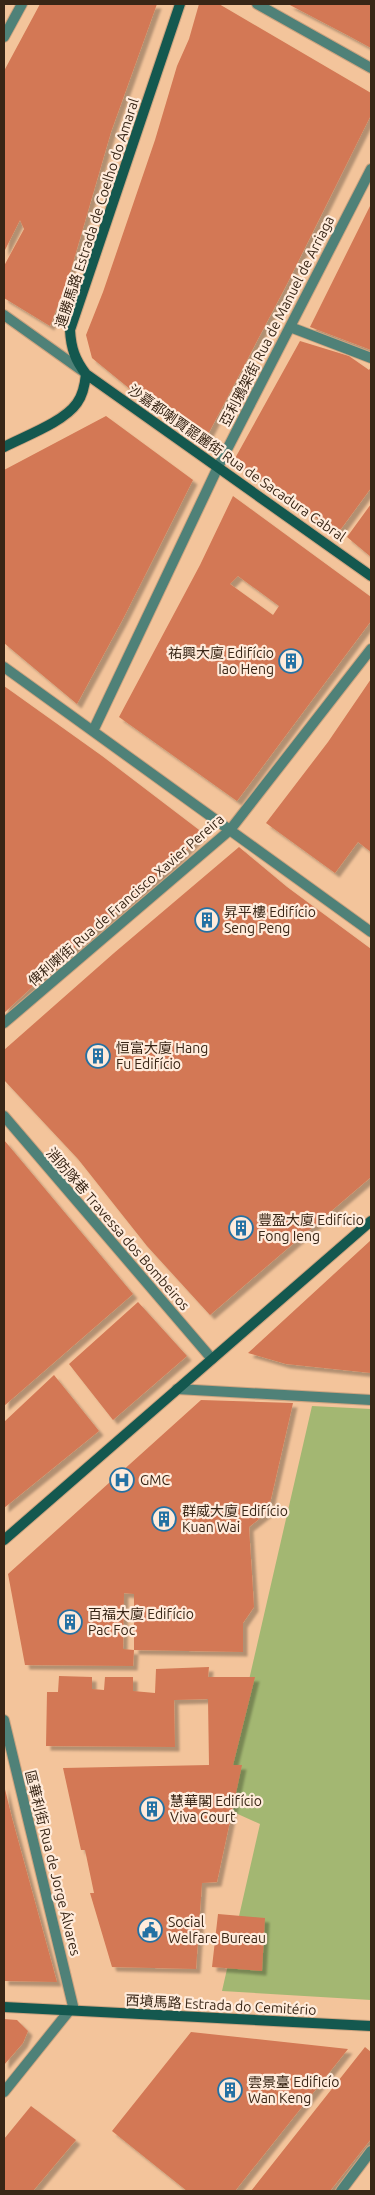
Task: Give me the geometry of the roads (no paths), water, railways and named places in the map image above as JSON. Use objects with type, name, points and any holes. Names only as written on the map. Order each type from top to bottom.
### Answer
[{"type":"street","points":[[4,37],[22,4]]},
{"type":"street","name":"連勝馬路 Estrada de Coelho do Amaral","points":[[86,374],[76,362],[71,347],[70,330],[180,4]]},
{"type":"street","points":[[257,4],[371,68]]},
{"type":"street","name":"亞利鴉架街 Rua de Manuel de Arriaga","points":[[93,731],[218,466],[371,169]]},
{"type":"street","points":[[4,315],[86,374],[84,389],[78,403],[67,414],[4,447]]},
{"type":"street","points":[[290,326],[371,358]]},
{"type":"street","name":"沙嘉都喇賈罷麗街 Rua de Sacadura Cabral","points":[[86,374],[371,576]]},
{"type":"street","name":"俾利喇街 Rua de Francisco Xavier Pereira","points":[[4,1023],[230,830],[371,649]]},
{"type":"street","points":[[4,667],[371,932]]},
{"type":"street","name":"消防隊巷 Travessa dos Bombeiros","points":[[4,1116],[212,1360]]},
{"type":"street","points":[[4,1540],[371,1221]]},
{"type":"street","points":[[177,1389],[371,1400]]},
{"type":"street","name":"區華利街 Rua de Jorge Álvares","points":[[4,1720],[73,2006],[69,2011]]},
{"type":"street","name":"西墳馬路 Estrada do Cemitério","points":[[4,2007],[371,2026]]},
{"type":"street","points":[[4,2092],[69,2011]]},
{"type":"street","points":[[341,2191],[371,2151]]},
{"type":"place","name":"祐興大廈 Edifício Iao Heng","points":[[291,661]]},
{"type":"place","name":"昇平樓 Edifício Seng Peng","points":[[207,920]]},
{"type":"place","name":"恒富大廈 Hang Fu Edifício","points":[[98,1056]]},
{"type":"place","name":"豐盈大廈 Edifício Fong Ieng","points":[[241,1228]]},
{"type":"place","name":"GMC","points":[[122,1480]]},
{"type":"place","name":"群威大廈 Edifício Kuan Wai","points":[[164,1519]]},
{"type":"place","name":"百福大廈 Edifício Pac Foc","points":[[70,1622]]},
{"type":"place","name":"慧華閣 Edifício Viva Court","points":[[152,1809]]},
{"type":"place","name":"Social Welfare Bureau","points":[[150,1930]]},
{"type":"place","name":"雲景臺 Edificío Wan Keng","points":[[230,2090]]}]
